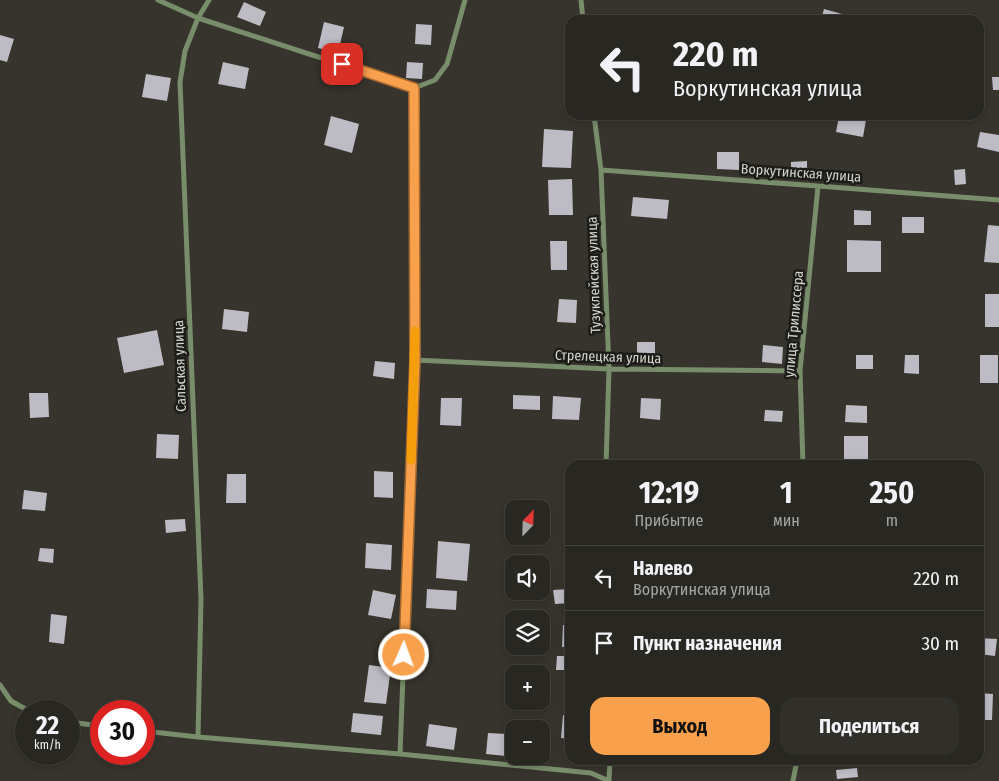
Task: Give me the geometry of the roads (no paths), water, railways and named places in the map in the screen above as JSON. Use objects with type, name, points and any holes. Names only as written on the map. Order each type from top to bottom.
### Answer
[{"type":"street","points":[[158,0],[198,18],[414,88],[435,80],[447,64],[465,0]]},
{"type":"street","name":"Сальская улица","points":[[198,737],[201,598],[180,82],[185,51],[198,18],[208,0]]},
{"type":"street","points":[[581,0],[582,15]]},
{"type":"street","points":[[400,754],[415,360],[414,88]]},
{"type":"street","name":"Тузуклейская улица","points":[[595,120],[601,170],[609,369],[606,460]]},
{"type":"street","name":"Воркутинская улица","points":[[601,170],[999,200]]},
{"type":"street","name":"улица Трилиссера","points":[[803,460],[800,371],[818,186]]},
{"type":"street","name":"Стрелецкая улица","points":[[415,360],[609,369],[800,371]]},
{"type":"street","points":[[0,685],[11,701],[15,703]]},
{"type":"street","points":[[155,732],[592,773],[609,781],[610,765]]},
{"type":"street","points":[[793,781],[796,765]]}]
